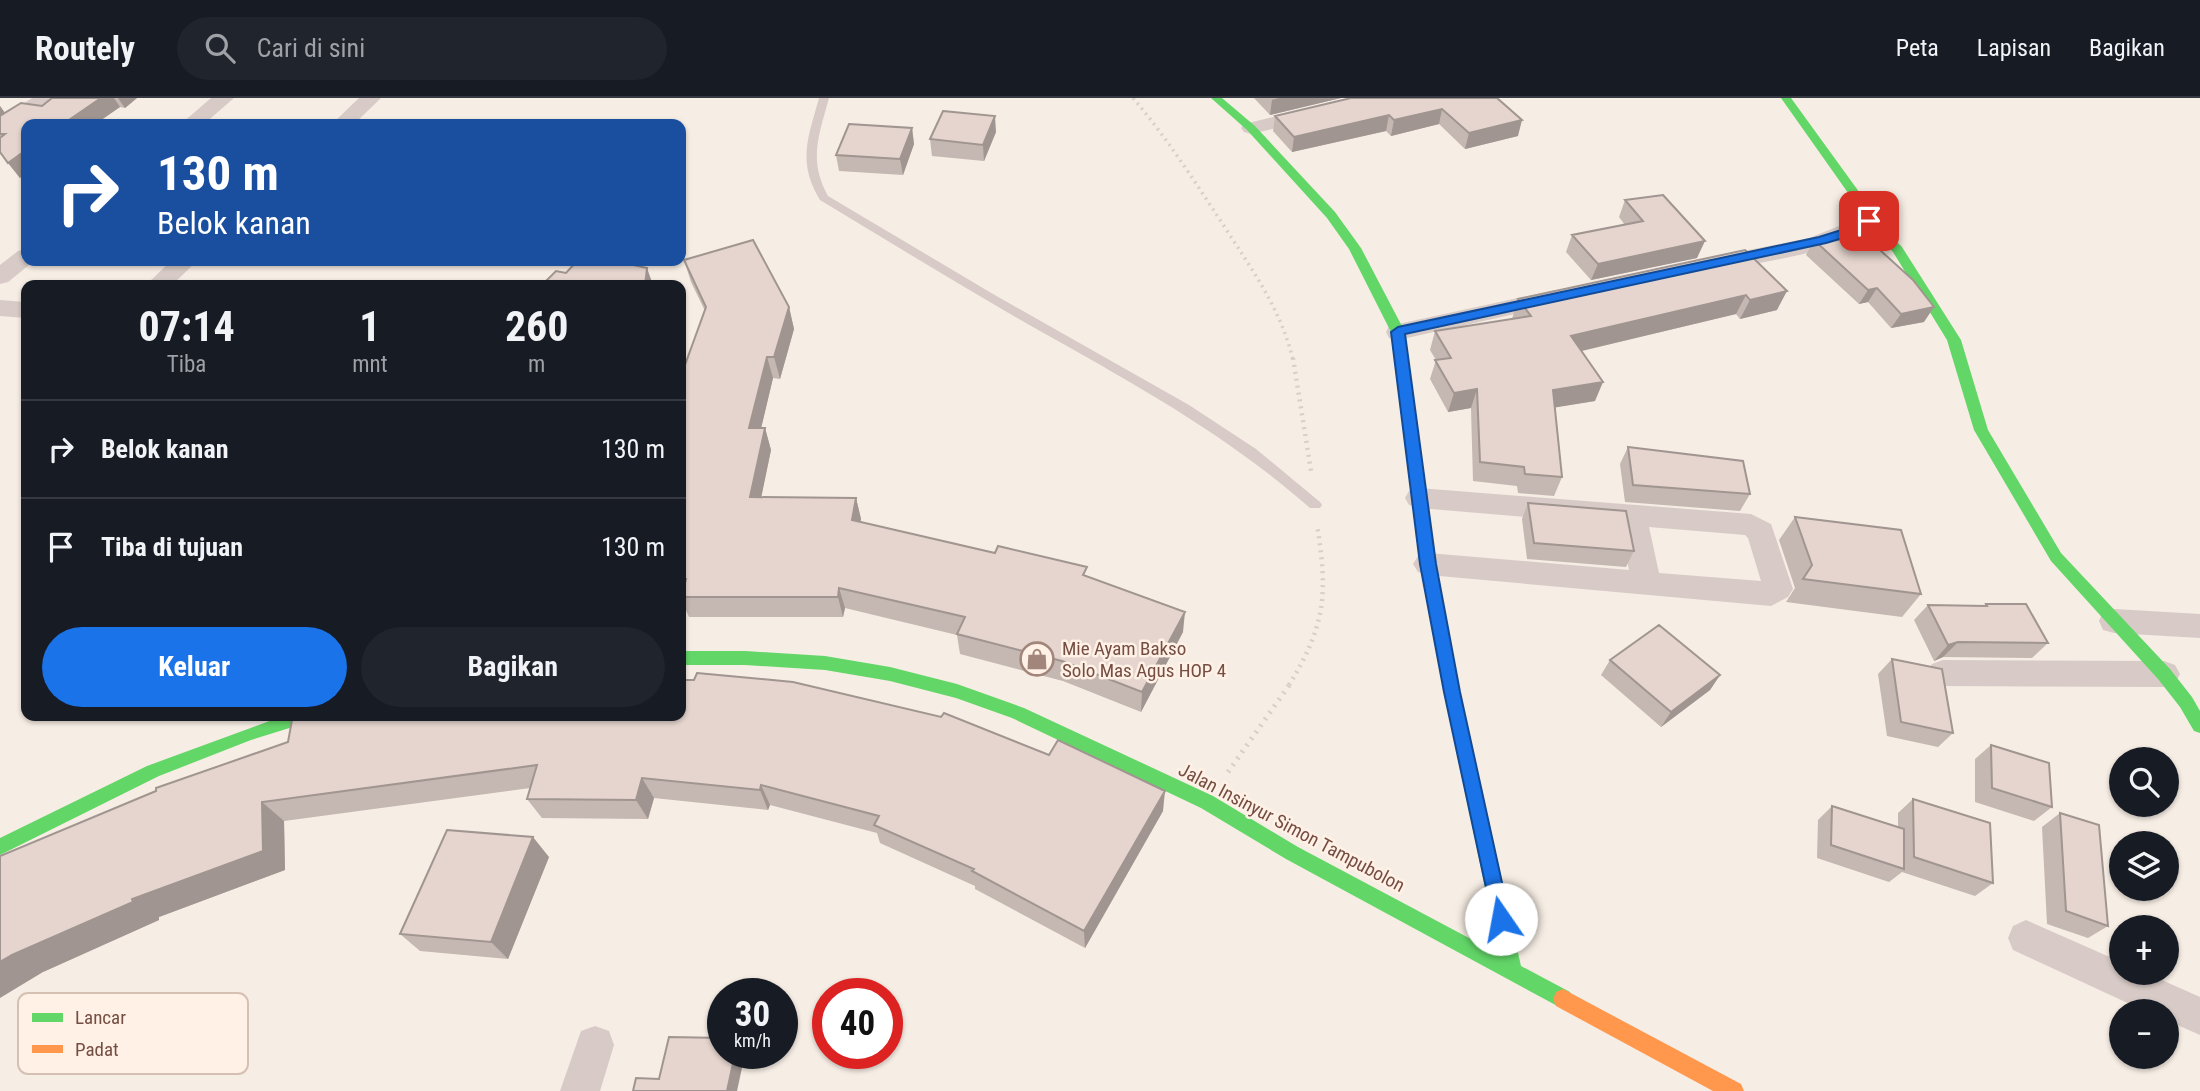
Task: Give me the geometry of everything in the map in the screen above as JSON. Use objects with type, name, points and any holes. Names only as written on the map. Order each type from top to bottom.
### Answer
[{"type":"street","points":[[0,130],[45,98]]},
{"type":"street","points":[[197,119],[224,98]]},
{"type":"street","points":[[348,119],[371,98]]},
{"type":"street","points":[[1216,98],[1251,128],[1339,226],[1355,248],[1398,332],[1428,564],[1452,692],[1512,969]]},
{"type":"street","points":[[1251,128],[1378,98]]},
{"type":"street","points":[[1786,98],[1864,206],[1869,221],[1898,250],[1954,340],[1981,430],[2056,557],[2164,674],[2186,702],[2200,726]]},
{"type":"street","points":[[1685,270],[1822,241],[1856,230],[1869,221]]},
{"type":"street","points":[[0,276],[21,260]]},
{"type":"street","points":[[164,280],[179,266]]},
{"type":"street","points":[[1398,332],[1576,293]]},
{"type":"street","points":[[0,308],[21,310]]},
{"type":"street","points":[[1419,498],[1757,528],[1761,532],[1778,589],[1771,594],[1428,564]]},
{"type":"street","points":[[1632,516],[1647,583]]},
{"type":"street","points":[[2114,621],[2200,626]]},
{"type":"street","name":"Jalan Insinyur Simon Tampubolon","points":[[686,658],[745,658],[825,663],[890,674],[957,691],[1018,713],[1207,802],[1292,853],[1512,969],[1734,1091]]},
{"type":"street","points":[[1943,673],[2164,674]]},
{"type":"street","points":[[0,847],[153,771],[248,734],[290,721]]},
{"type":"street","points":[[2026,938],[2200,1016]]},
{"type":"street","points":[[580,1091],[595,1045]]},
{"type":"lane","points":[[824,98],[808,160],[813,181],[824,198],[1042,327],[1186,407],[1281,474],[1315,505]]},
{"type":"building","points":[[52,98],[101,98],[70,119],[21,119],[21,154],[8,163],[0,152],[0,138],[5,134],[0,134],[0,116],[21,103],[42,106]]},
{"type":"building","points":[[1351,98],[1497,98],[1522,120],[1469,133],[1442,109],[1394,120],[1389,115],[1294,137],[1275,116]]},
{"type":"building","points":[[943,111],[995,116],[983,145],[930,139]]},
{"type":"building","points":[[849,124],[912,128],[900,159],[836,155]]},
{"type":"building","points":[[1663,195],[1705,241],[1598,264],[1572,235],[1643,221],[1625,200]]},
{"type":"building","points":[[1859,231],[1913,280],[1934,307],[1901,314],[1877,288],[1868,290],[1814,240]]},
{"type":"building","points":[[753,240],[789,307],[774,357],[767,357],[749,428],[765,428],[750,497],[856,498],[852,520],[995,553],[998,546],[1087,567],[1083,575],[1185,612],[1142,692],[1062,661],[957,634],[965,617],[839,588],[838,597],[686,597],[686,362],[706,307],[686,259]]},
{"type":"building","points":[[1745,250],[1787,291],[1750,300],[1746,295],[1571,336],[1603,382],[1553,390],[1562,477],[1525,474],[1524,467],[1480,462],[1477,389],[1454,393],[1435,360],[1451,358],[1435,331],[1531,316],[1518,299]]},
{"type":"building","points":[[572,266],[647,268],[646,280],[547,280],[556,271],[566,273]]},
{"type":"building","points":[[1628,447],[1743,461],[1750,494],[1633,485]]},
{"type":"building","points":[[1528,503],[1626,511],[1634,551],[1534,543]]},
{"type":"building","points":[[1795,517],[1901,530],[1921,594],[1803,579],[1812,565]]},
{"type":"building","points":[[1986,604],[2026,604],[2048,643],[1958,642],[1948,645],[1928,605],[1987,606]]},
{"type":"building","points":[[1659,625],[1720,675],[1671,712],[1610,660]]},
{"type":"building","points":[[1892,659],[1942,669],[1953,733],[1901,722]]},
{"type":"building","points":[[697,673],[793,682],[941,717],[944,713],[1049,755],[1058,740],[1165,791],[1084,931],[972,871],[974,869],[874,825],[879,816],[761,785],[760,790],[642,778],[636,800],[527,799],[537,765],[262,802],[263,851],[132,899],[133,902],[0,962],[0,856],[156,791],[156,788],[288,742],[292,721],[686,721],[686,680],[694,680]]},
{"type":"building","points":[[1991,745],[2049,763],[2052,807],[1992,788]]},
{"type":"building","points":[[1913,799],[1990,823],[1993,883],[1914,857]]},
{"type":"building","points":[[1832,806],[1904,829],[1904,869],[1831,845]]},
{"type":"building","points":[[2060,813],[2099,825],[2108,926],[2066,911]]},
{"type":"building","points":[[447,830],[533,837],[491,942],[400,934]]},
{"type":"building","points":[[669,1037],[707,1038],[707,1069],[732,1069],[727,1091],[633,1091],[636,1078],[659,1079]]},
{"type":"traffic: fast","points":[[1216,98],[1251,128],[1331,215],[1355,248],[1398,332],[1428,564],[1452,692],[1512,969]]},
{"type":"traffic: fast","points":[[1786,98],[1864,207],[1869,221],[1898,250],[1954,340],[1981,430],[2056,557],[2164,674],[2186,702],[2200,726]]},
{"type":"traffic: fast","points":[[686,658],[745,658],[825,663],[890,674],[957,691],[1018,713],[1207,802],[1292,853],[1563,999]]},
{"type":"traffic: fast","points":[[0,847],[153,771],[248,734],[290,721]]},
{"type":"traffic: slow","points":[[1563,999],[1734,1091]]},
{"type":"place","name":"Mie Ayam Bakso Solo Mas Agus HOP 4","points":[[1037,659]]},
{"type":"route","points":[[1501,919],[1452,692],[1428,564],[1398,332],[1822,241],[1856,230],[1869,221]]}]
